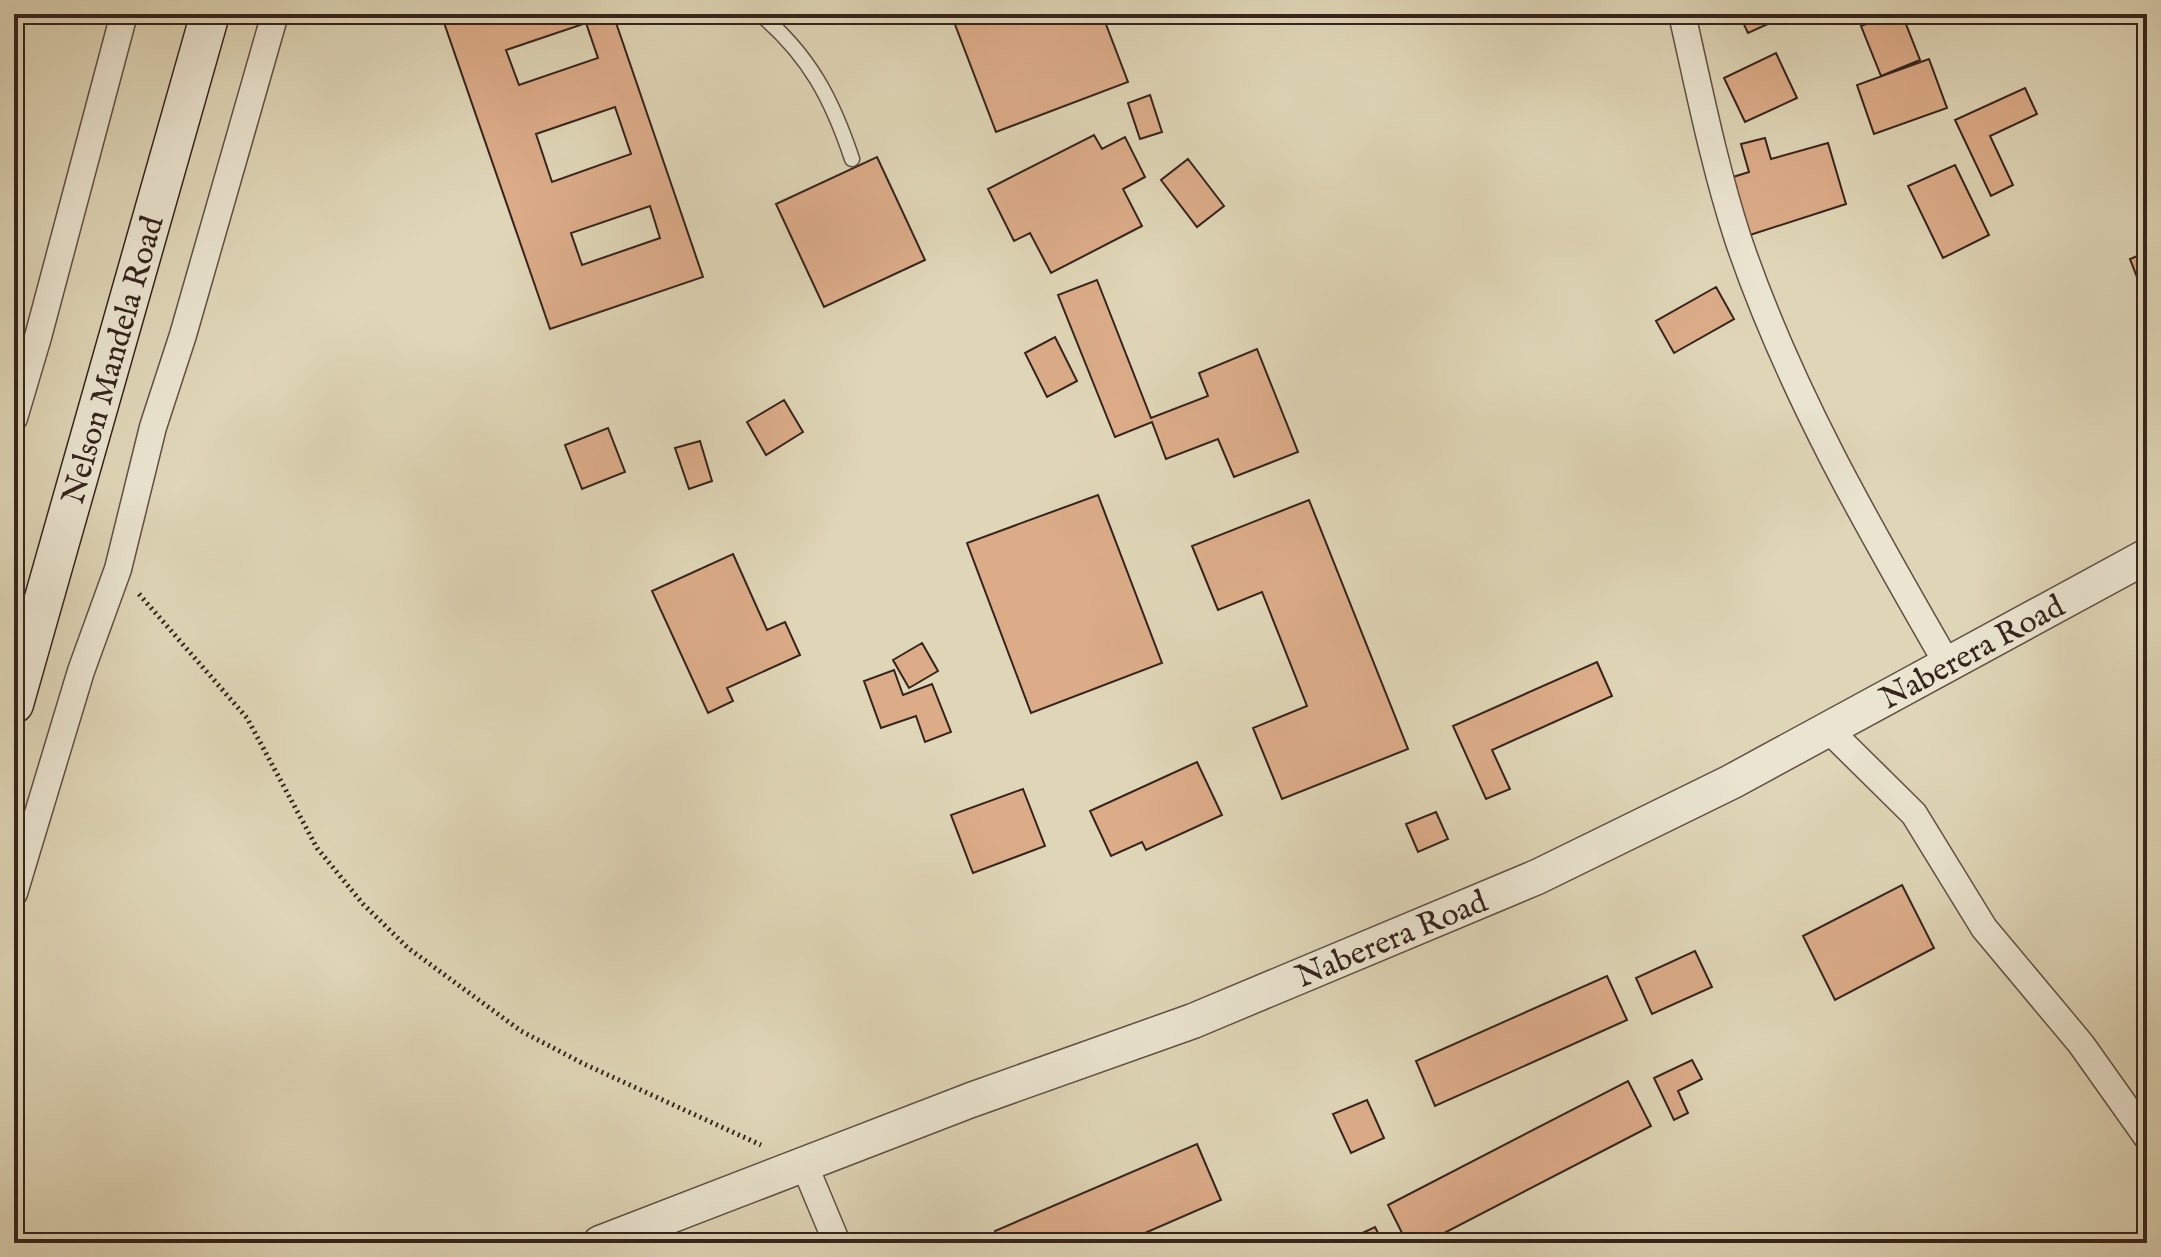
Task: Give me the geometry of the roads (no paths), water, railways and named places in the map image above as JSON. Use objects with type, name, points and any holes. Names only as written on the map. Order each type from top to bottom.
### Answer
[{"type":"main road","name":"Nelson Mandela Road","points":[[14,704],[210,14]]},
{"type":"street","points":[[14,418],[124,14]]},
{"type":"street","points":[[14,893],[81,671],[118,569],[153,427],[183,335],[275,14]]},
{"type":"street","points":[[1682,14],[1718,175],[1739,241],[1773,329],[1813,422],[1948,665]]},
{"type":"street","name":"Naberera Road","points":[[600,1243],[971,1100],[1193,1021],[1537,877],[1731,782],[2147,556]]},
{"type":"street","points":[[1828,729],[1914,814],[1984,928],[2081,1044],[2147,1137]]},
{"type":"street","points":[[804,1164],[837,1243]]},
{"type":"lane","points":[[760,14],[809,64],[841,126],[852,159]]}]
